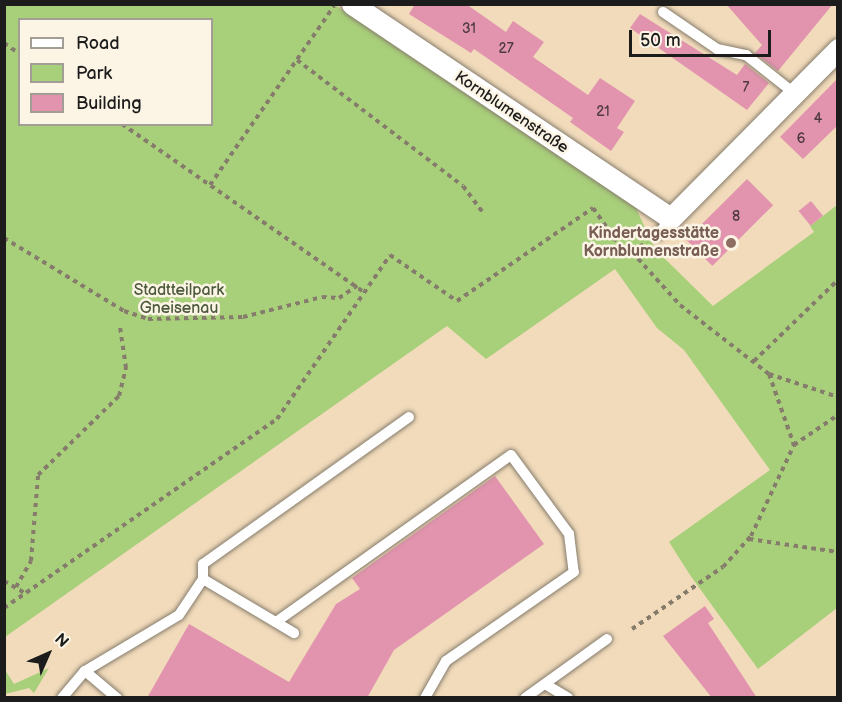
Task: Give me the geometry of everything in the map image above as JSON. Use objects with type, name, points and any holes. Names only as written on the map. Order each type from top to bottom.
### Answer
[{"type":"street","name":"Kornblumenstraße","points":[[352,4],[671,218]]},
{"type":"street","points":[[671,218],[837,50]]},
{"type":"lane","points":[[663,12],[717,49],[746,55],[794,93]]},
{"type":"lane","points":[[658,235],[671,218]]},
{"type":"lane","points":[[62,698],[85,671],[179,615],[203,579],[203,564],[409,417]]},
{"type":"lane","points":[[276,622],[511,455],[569,534],[574,572],[446,661],[425,698]]},
{"type":"lane","points":[[203,579],[294,633]]},
{"type":"lane","points":[[525,698],[608,639]]},
{"type":"lane","points":[[85,671],[117,698]]},
{"type":"lane","points":[[545,684],[568,698]]},
{"type":"path","points":[[210,185],[335,4]]},
{"type":"path","points":[[4,44],[18,53]]},
{"type":"path","points":[[297,60],[463,186],[484,214]]},
{"type":"path","points":[[125,126],[364,292]]},
{"type":"path","points":[[4,608],[277,419],[390,255],[457,301],[593,208],[606,231],[620,246],[632,252],[680,305],[769,374],[837,397]]},
{"type":"path","points":[[632,252],[658,235]]},
{"type":"path","points":[[4,238],[123,313],[148,319],[243,317],[322,297],[339,298],[357,286]]},
{"type":"path","points":[[754,361],[837,280]]},
{"type":"path","points":[[16,587],[31,561],[38,475],[119,396],[126,368],[120,327]]},
{"type":"path","points":[[769,374],[794,446]]},
{"type":"path","points":[[632,629],[723,567],[748,538],[794,446],[837,415]]},
{"type":"path","points":[[748,538],[837,552]]},
{"type":"path","points":[[4,580],[25,593]]},
{"type":"green space","name":"Stadtteilpark Gneisenau","points":[[5,5],[335,5],[636,208],[655,249],[713,306],[814,232],[810,226],[837,205],[837,608],[758,669],[690,575],[669,542],[770,470],[684,350],[657,328],[615,269],[486,359],[447,326],[5,637]]},
{"type":"green space","points":[[49,668],[34,693],[29,688],[5,694],[5,670],[14,684]]},
{"type":"building","points":[[415,4],[466,4],[506,32],[513,21],[544,42],[533,57],[588,95],[600,78],[635,101],[617,128],[624,132],[611,151],[570,122],[573,118],[474,49],[471,53],[409,14]]},
{"type":"building","points":[[726,4],[833,4],[778,71],[755,53],[762,45]]},
{"type":"building","points":[[640,14],[737,75],[745,64],[769,83],[747,110],[630,28]]},
{"type":"building","points":[[837,79],[837,126],[803,159],[780,137]]},
{"type":"building","points":[[747,179],[773,205],[712,266],[686,240]]},
{"type":"building","points":[[811,201],[823,216],[811,226],[799,211]]},
{"type":"building","points":[[495,476],[544,544],[394,650],[367,698],[147,698],[189,624],[289,682],[336,604],[360,589],[352,578]]},
{"type":"building","points":[[705,606],[714,619],[708,623],[757,698],[712,698],[663,636]]},
{"type":"place","name":"Kindertagesstätte Kornblumenstraße","points":[[731,243]]}]
